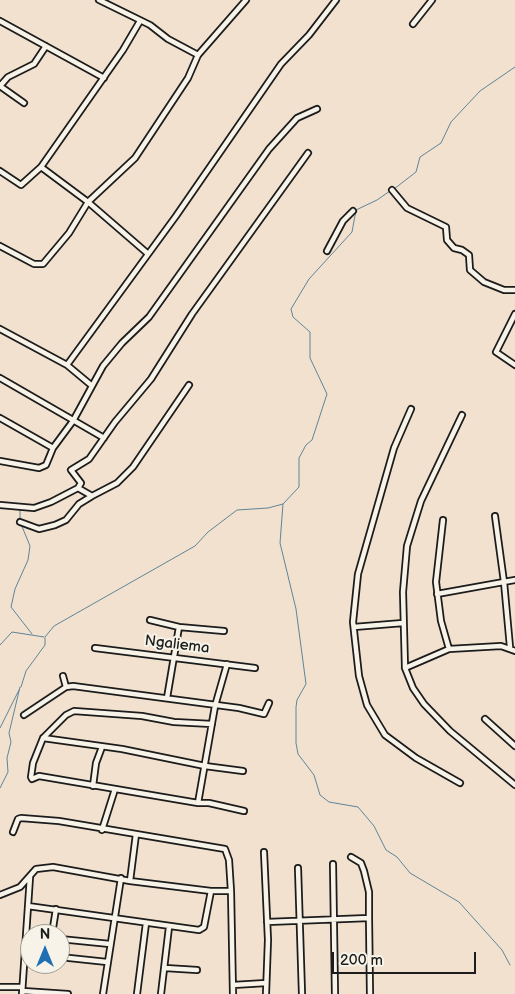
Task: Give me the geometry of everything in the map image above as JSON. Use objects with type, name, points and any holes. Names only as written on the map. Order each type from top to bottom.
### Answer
[{"type":"street","points":[[99,0],[105,1],[140,21],[150,24],[168,39],[198,55]]},
{"type":"street","points":[[0,246],[34,264],[41,265],[69,233],[88,202],[135,158],[188,78],[198,55],[246,0]]},
{"type":"street","points":[[68,365],[147,253],[176,216],[281,64],[309,35],[336,0]]},
{"type":"street","points":[[412,24],[432,0]]},
{"type":"street","points":[[0,21],[104,78]]},
{"type":"street","points":[[0,171],[21,185],[41,167],[104,78],[140,21]]},
{"type":"street","points":[[24,103],[0,86],[8,77],[34,64],[46,46]]},
{"type":"street","points":[[0,461],[43,467],[73,421],[91,385],[122,343],[136,332],[149,317],[269,149],[297,118],[317,109]]},
{"type":"street","points":[[0,505],[34,508],[51,502],[78,488],[81,483],[70,470],[90,459],[104,438],[151,379],[192,314],[308,153]]},
{"type":"street","points":[[41,167],[88,202],[147,253]]},
{"type":"street","points":[[392,190],[407,208],[446,227],[448,240],[454,248],[462,250],[469,255],[470,270],[484,282],[504,290],[515,290]]},
{"type":"street","points":[[327,250],[342,221],[354,211]]},
{"type":"street","points":[[515,314],[496,352],[515,365]]},
{"type":"street","points":[[0,329],[68,365],[91,385]]},
{"type":"street","points":[[0,378],[104,438]]},
{"type":"street","points":[[20,522],[39,529],[55,525],[66,520],[79,504],[117,483],[133,467],[188,385]]},
{"type":"street","points":[[411,409],[394,448],[354,593],[354,627],[359,676],[366,705],[385,735],[400,748],[460,784]]},
{"type":"street","points":[[462,415],[421,501],[410,534],[403,592],[405,668],[413,688],[443,724],[471,750],[515,785]]},
{"type":"street","points":[[0,418],[54,448]]},
{"type":"street","points":[[78,488],[92,496]]},
{"type":"street","points":[[495,516],[510,647]]},
{"type":"street","points":[[443,520],[436,564],[438,594],[449,649]]},
{"type":"street","points":[[438,594],[515,580]]},
{"type":"street","points":[[150,620],[179,627],[224,631]]},
{"type":"street","points":[[354,627],[403,623]]},
{"type":"street","points":[[168,698],[179,627]]},
{"type":"street","points":[[405,668],[449,649],[483,646],[510,647],[515,651]]},
{"type":"street","name":"Ngaliema","points":[[95,648],[256,668]]},
{"type":"street","points":[[198,803],[215,706],[227,664]]},
{"type":"street","points":[[63,676],[66,687]]},
{"type":"street","points":[[24,715],[66,687],[73,686],[239,708],[264,714],[269,703]]},
{"type":"street","points":[[212,724],[174,722],[142,716],[74,711],[66,715],[43,738],[33,763],[32,779],[39,776],[198,803],[209,803],[244,811]]},
{"type":"street","points":[[485,719],[515,746]]},
{"type":"street","points":[[43,738],[242,771]]},
{"type":"street","points":[[93,786],[96,763],[102,747]]},
{"type":"street","points":[[102,830],[115,789]]},
{"type":"street","points":[[13,832],[20,818],[59,821],[225,850],[229,860],[231,891],[233,994]]},
{"type":"street","points":[[130,881],[136,834]]},
{"type":"street","points":[[264,852],[267,922],[266,994]]},
{"type":"street","points":[[352,857],[361,863],[370,902],[370,994]]},
{"type":"street","points":[[333,864],[334,994]]},
{"type":"street","points":[[0,895],[20,887],[36,869],[52,867],[130,881],[211,891],[231,891]]},
{"type":"street","points":[[298,868],[302,994]]},
{"type":"street","points":[[22,991],[31,875]]},
{"type":"street","points":[[103,994],[121,878]]},
{"type":"street","points":[[28,906],[169,927],[202,930],[211,891]]},
{"type":"street","points":[[54,924],[56,909]]},
{"type":"street","points":[[267,922],[369,918]]},
{"type":"street","points":[[136,994],[146,923]]},
{"type":"street","points":[[161,994],[169,927]]},
{"type":"street","points":[[70,941],[110,944]]},
{"type":"street","points":[[70,958],[107,962]]},
{"type":"street","points":[[165,968],[197,970]]},
{"type":"street","points":[[233,985],[266,983]]},
{"type":"street","points":[[0,987],[22,991],[68,994]]},
{"type":"waterway","points":[[394,189],[416,172],[420,157],[441,143],[451,122],[480,91],[515,67]]},
{"type":"waterway","points":[[45,637],[54,626],[195,546],[208,532],[237,510],[268,508],[283,504],[299,487],[299,458],[306,445],[312,440],[327,394],[310,358],[310,332],[293,317],[291,309],[309,279],[352,232],[356,210],[377,200],[390,191]]},
{"type":"waterway","points":[[283,504],[280,543],[296,609],[306,684],[297,700],[296,707],[296,743],[298,754],[314,775],[320,795],[329,802],[358,807],[374,826],[386,850],[397,857],[410,873],[459,902],[502,950],[510,965]]},
{"type":"waterway","points":[[20,509],[20,520]]},
{"type":"waterway","points":[[21,524],[30,546],[28,560],[15,589],[11,607],[32,634]]},
{"type":"waterway","points":[[0,645],[12,632],[44,637]]},
{"type":"waterway","points":[[21,687],[26,671],[45,645],[45,638]]},
{"type":"waterway","points":[[0,788],[8,772],[7,758],[11,742],[9,733],[20,687]]},
{"type":"waterway","points":[[0,728],[19,690]]}]
